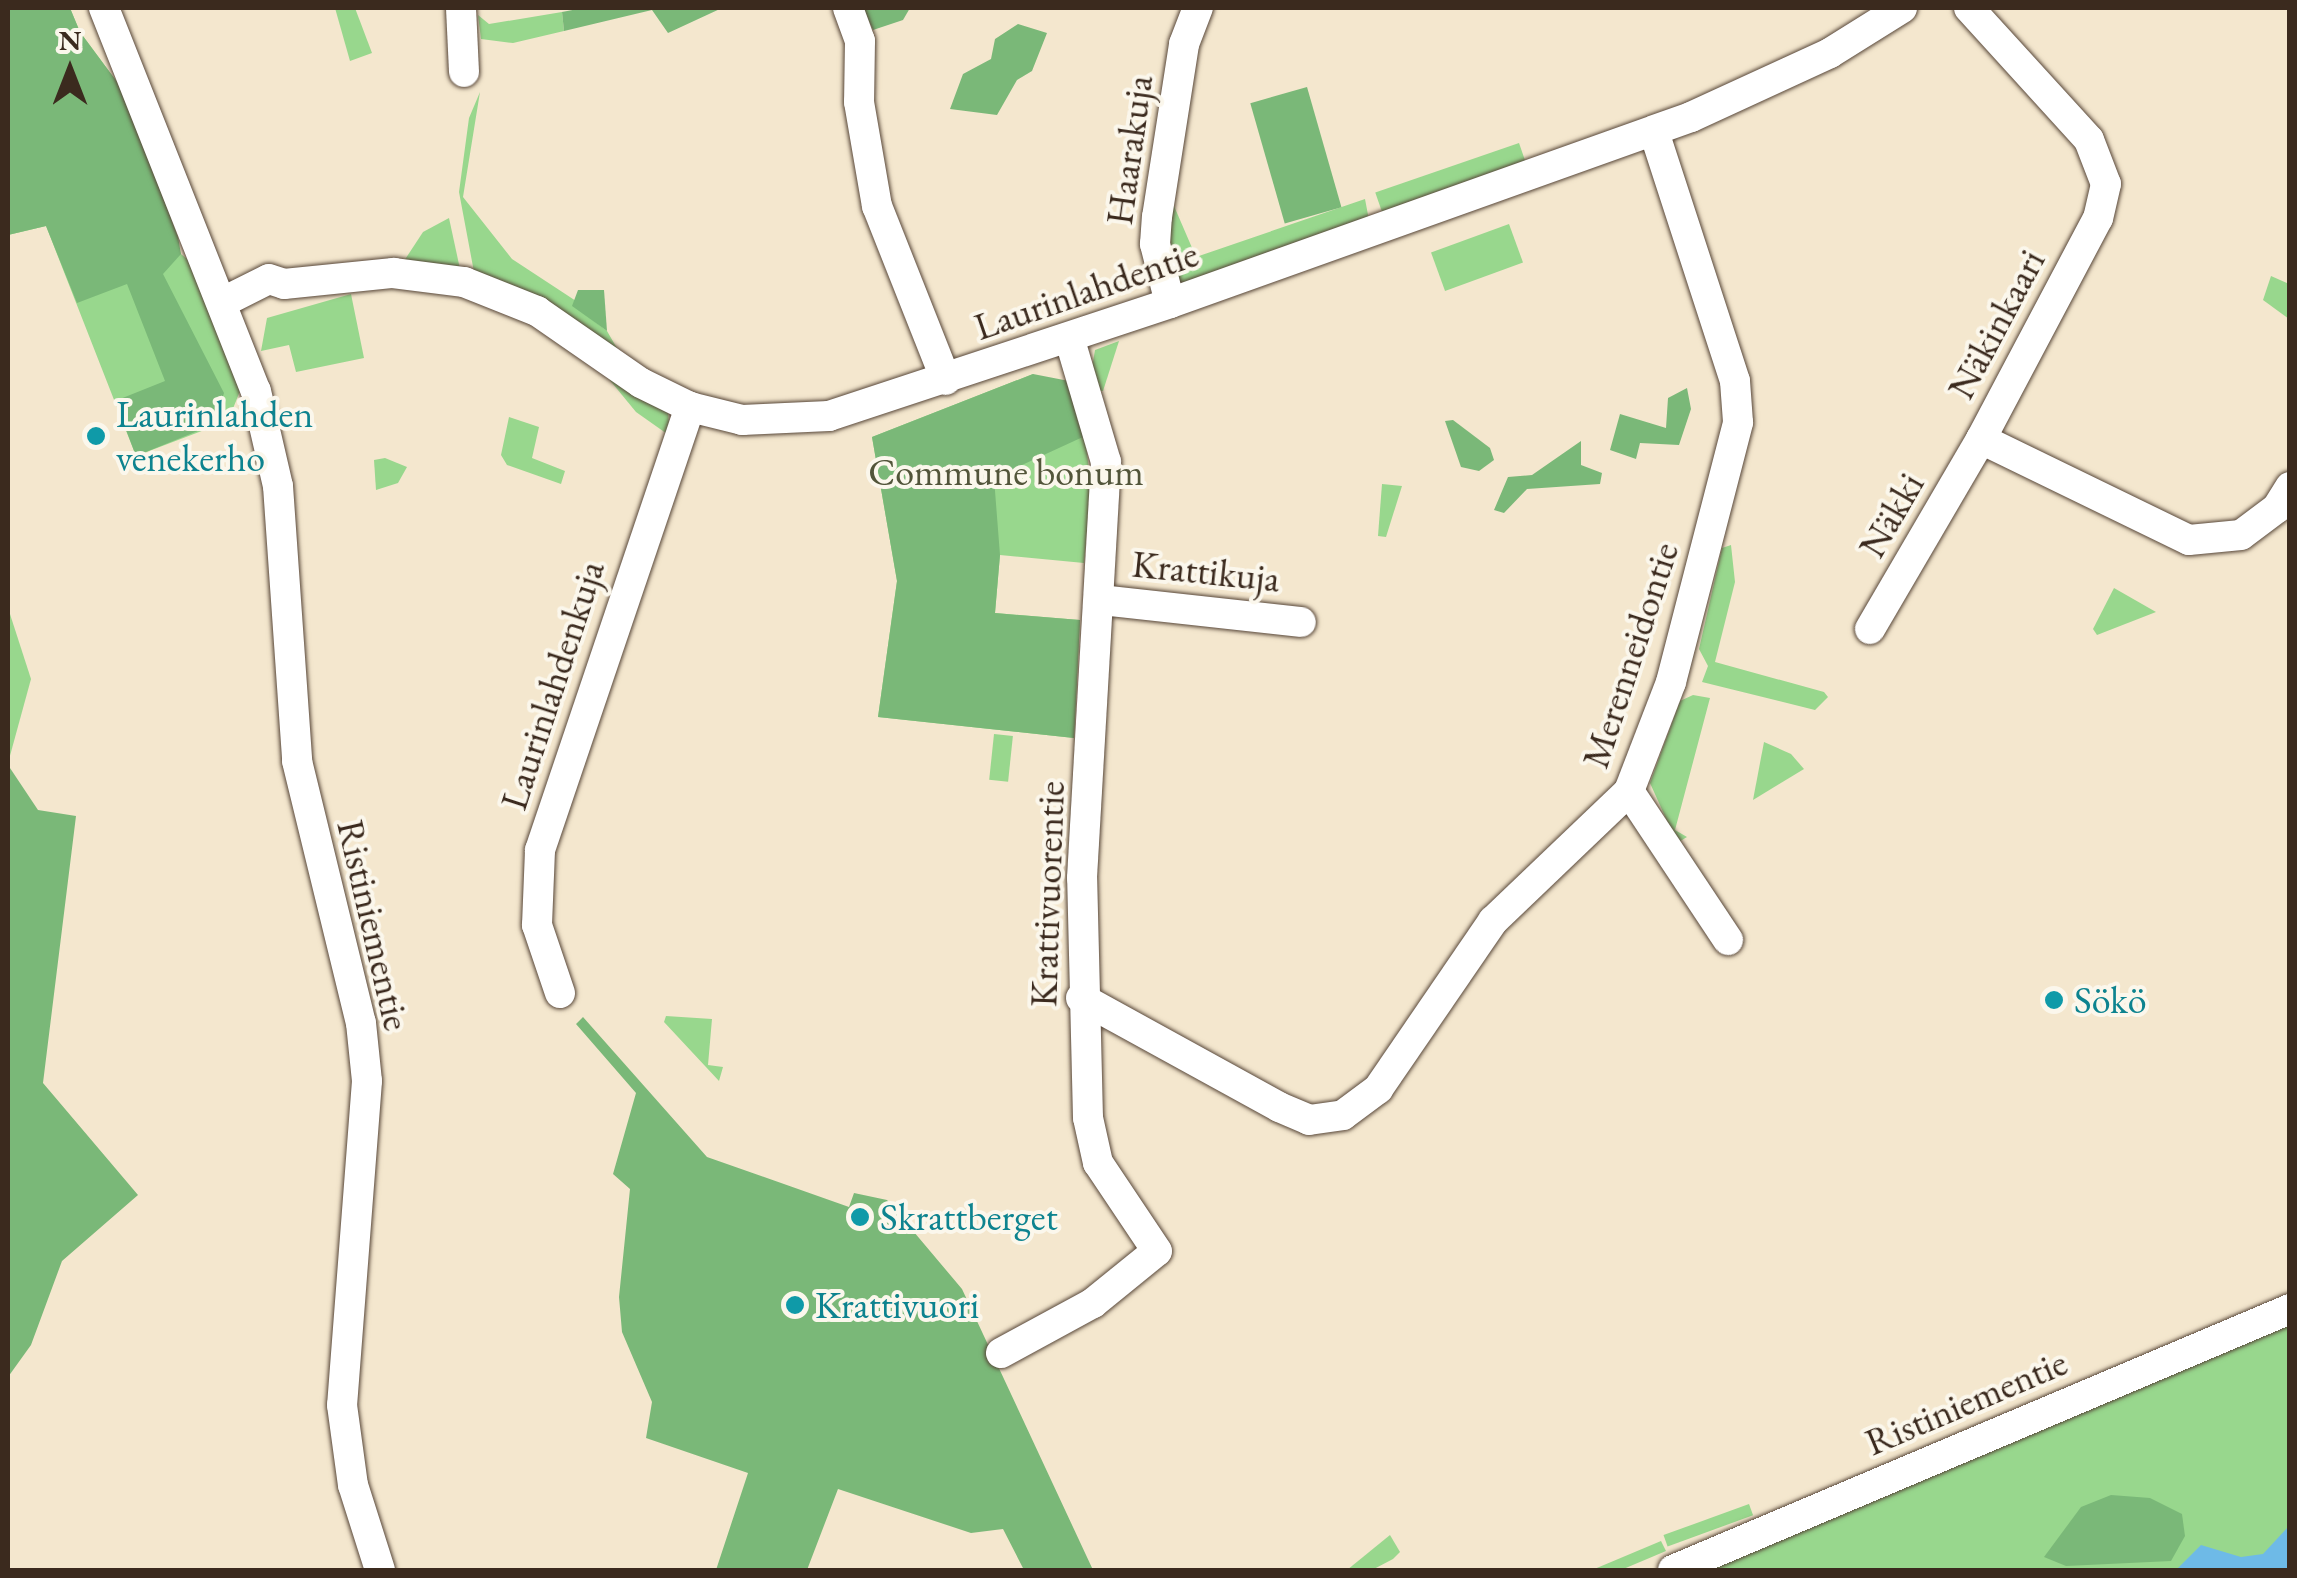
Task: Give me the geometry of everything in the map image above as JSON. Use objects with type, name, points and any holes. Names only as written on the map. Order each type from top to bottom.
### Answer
[{"type":"street","name":"Ristiniementie","points":[[104,8],[256,391],[278,486],[297,761],[361,1023],[368,1137],[342,1340],[342,1405],[354,1484],[380,1570]]},
{"type":"street","points":[[461,8],[464,72]]},
{"type":"street","points":[[848,8],[860,41],[859,102],[877,206],[946,380]]},
{"type":"street","name":"Haarakuja","points":[[1170,304],[1155,244],[1184,44],[1198,8]]},
{"type":"street","name":"Laurinlahdentie","points":[[223,302],[259,302],[284,284],[393,272],[464,282],[538,311],[642,383],[690,407],[742,420],[811,419],[946,380],[1170,304],[1654,130],[1830,53],[1902,8]]},
{"type":"street","name":"Näkinkaari","points":[[1969,8],[2089,140],[2106,184],[2098,218],[1980,439],[2189,540],[2241,534],[2278,508],[2290,487]]},
{"type":"street","name":"Merenneidontie","points":[[1081,998],[1278,1107],[1309,1120],[1343,1115],[1378,1090],[1492,921],[1629,791],[1671,682],[1738,422],[1735,381],[1654,130]]},
{"type":"street","name":"Krattivuorentie","points":[[1002,1353],[1093,1303],[1158,1251],[1098,1163],[1088,1118],[1081,998],[1082,878],[1106,462],[1069,337]]},
{"type":"street","name":"Laurinlahdenkuja","points":[[560,992],[538,937],[540,850],[690,407]]},
{"type":"street","name":"Näkki","points":[[1870,630],[1980,439]]},
{"type":"street","name":"Krattikuja","points":[[1101,600],[1302,622]]},
{"type":"street","points":[[1629,791],[1728,940]]},
{"type":"street","name":"Ristiniementie","points":[[1674,1570],[2290,1309]]},
{"type":"green space","points":[[8,8],[70,8],[80,32],[123,90],[181,254],[199,269],[242,386],[228,421],[136,456],[46,226],[8,235]]},
{"type":"green space","points":[[8,8],[70,8],[80,32],[123,90],[178,237],[181,254],[163,274],[224,393],[215,424],[136,456],[115,401],[165,381],[127,284],[77,303],[46,226],[8,235]]},
{"type":"green space","points":[[335,8],[355,8],[372,53],[350,61]]},
{"type":"green space","points":[[583,8],[722,8],[668,33],[652,10],[564,31],[562,12]]},
{"type":"green space","points":[[863,8],[910,8],[903,20],[873,30]]},
{"type":"green space","points":[[562,12],[564,31],[513,43],[481,39],[478,15],[489,24]]},
{"type":"green space","points":[[1018,24],[1047,33],[1032,71],[1017,80],[997,115],[950,109],[963,74],[991,59],[995,39]]},
{"type":"green space","points":[[1307,87],[1341,207],[1285,223],[1250,103]]},
{"type":"green space","points":[[480,92],[463,197],[512,259],[576,301],[573,305],[607,331],[618,350],[543,300],[474,272],[459,192],[469,118]]},
{"type":"green space","points":[[1519,143],[1526,163],[1382,212],[1375,192]]},
{"type":"green space","points":[[1171,199],[1196,257],[1365,199],[1369,220],[1181,285],[1170,281]]},
{"type":"green space","points":[[449,218],[460,269],[404,261],[423,232]]},
{"type":"green space","points":[[1509,224],[1523,263],[1445,291],[1431,252]]},
{"type":"green space","points":[[2271,276],[2289,284],[2289,319],[2263,300]]},
{"type":"green space","points":[[578,290],[604,290],[607,331],[572,306]]},
{"type":"green space","points":[[351,294],[364,358],[296,372],[289,345],[261,351],[267,318]]},
{"type":"green space","points":[[1119,341],[1100,391],[1092,368],[1095,350]]},
{"type":"green space","points":[[599,367],[668,412],[670,436],[636,412]]},
{"type":"green space","name":"Commune bonum","points":[[1033,374],[1085,436],[1091,487],[1084,563],[1000,555],[995,613],[1080,620],[1074,738],[878,717],[897,581],[872,437]]},
{"type":"green space","name":"Commune bonum","points":[[1033,374],[1069,381],[1085,436],[994,478],[1000,555],[995,613],[1080,620],[1074,738],[878,717],[897,581],[872,437]]},
{"type":"green space","points":[[1687,388],[1691,409],[1679,445],[1640,443],[1636,459],[1610,450],[1620,414],[1666,428],[1668,398]]},
{"type":"green space","points":[[509,417],[539,427],[532,458],[565,471],[561,484],[507,465],[501,455]]},
{"type":"green space","points":[[1453,420],[1490,448],[1494,460],[1479,471],[1461,467],[1445,421]]},
{"type":"green space","points":[[1581,441],[1581,465],[1602,473],[1600,484],[1527,489],[1504,513],[1494,510],[1508,477],[1532,475]]},
{"type":"green space","points":[[385,458],[407,467],[398,483],[376,490],[374,460]]},
{"type":"green space","points":[[1382,484],[1402,486],[1386,537],[1378,536]]},
{"type":"green space","points":[[1731,545],[1735,582],[1715,662],[1824,692],[1828,697],[1815,710],[1702,682],[1708,666],[1699,649],[1722,548]]},
{"type":"green space","points":[[2114,588],[2156,612],[2097,635],[2093,629]]},
{"type":"green space","points":[[8,612],[31,679],[8,763]]},
{"type":"green space","points":[[1693,695],[1710,698],[1675,830],[1687,837],[1677,843],[1650,783],[1680,701]]},
{"type":"green space","points":[[994,734],[1013,736],[1008,782],[989,780]]},
{"type":"green space","points":[[1764,742],[1791,754],[1804,769],[1753,800]]},
{"type":"green space","points":[[8,765],[38,810],[76,816],[43,1083],[138,1195],[62,1261],[31,1345],[8,1377]]},
{"type":"green space","points":[[666,1016],[712,1019],[708,1065],[723,1067],[719,1081],[664,1022]]},
{"type":"green space","points":[[583,1017],[707,1157],[849,1207],[854,1193],[887,1200],[962,1289],[1093,1570],[1024,1570],[1003,1529],[971,1533],[838,1489],[807,1570],[716,1570],[748,1473],[646,1438],[652,1402],[622,1332],[619,1297],[630,1189],[613,1174],[636,1093],[576,1024]]},
{"type":"green space","points":[[2289,1322],[2289,1570],[1701,1570]]},
{"type":"green space","points":[[2111,1495],[2150,1498],[2182,1514],[2185,1536],[2171,1561],[2066,1566],[2044,1557],[2081,1507]]},
{"type":"green space","points":[[1749,1504],[1753,1515],[1668,1546],[1663,1535]]},
{"type":"green space","points":[[1390,1535],[1400,1552],[1393,1559],[1372,1570],[1347,1570]]},
{"type":"green space","points":[[1661,1541],[1666,1551],[1621,1570],[1592,1570]]},
{"type":"water","points":[[2289,1526],[2289,1570],[2164,1570],[2177,1569],[2201,1545],[2241,1557],[2263,1554]]},
{"type":"place","name":"Laurinlahden venekerho","points":[[96,436]]},
{"type":"place","name":"Sökö","points":[[2054,1000]]},
{"type":"place","name":"Skrattberget","points":[[860,1217]]},
{"type":"place","name":"Krattivuori","points":[[795,1305]]}]
